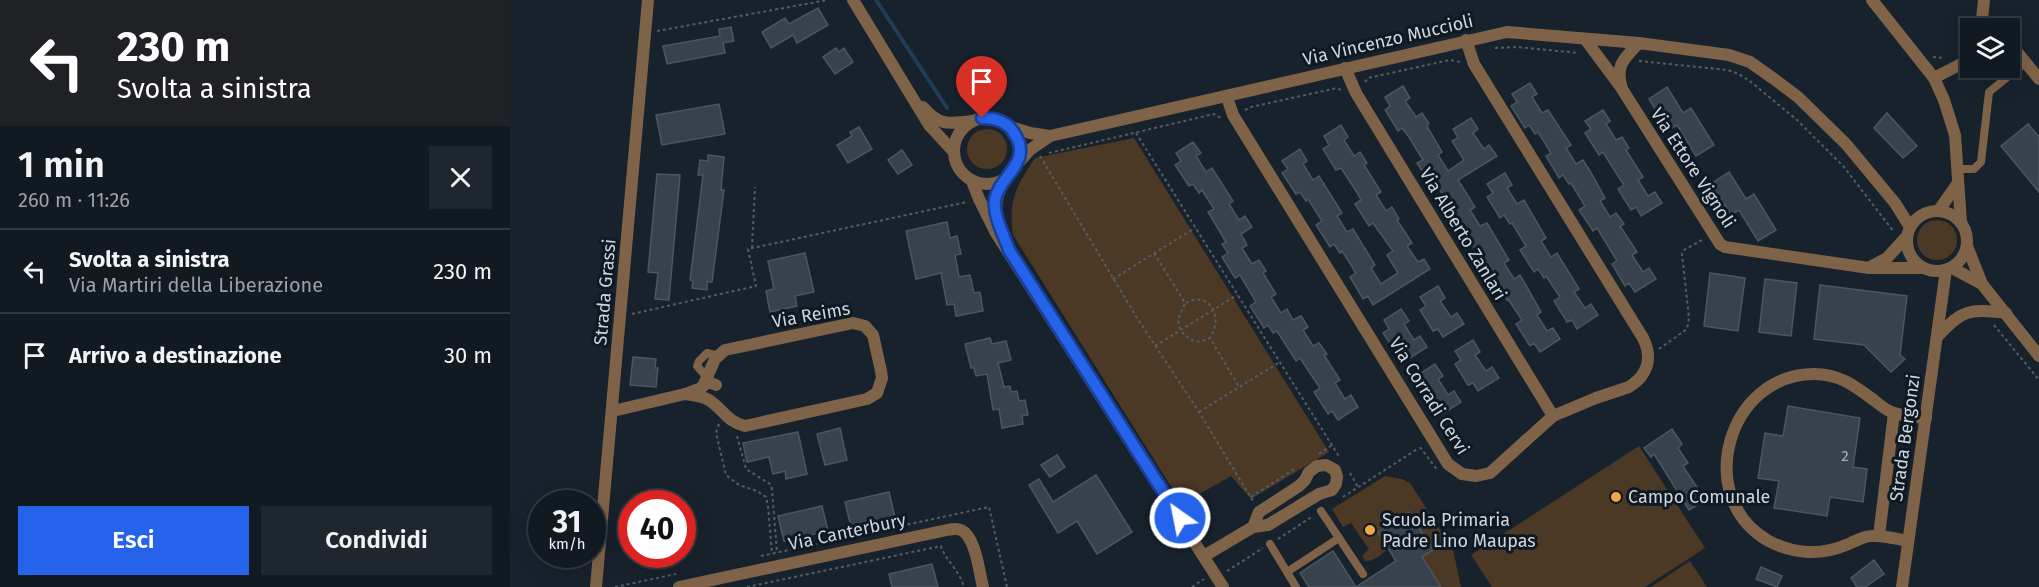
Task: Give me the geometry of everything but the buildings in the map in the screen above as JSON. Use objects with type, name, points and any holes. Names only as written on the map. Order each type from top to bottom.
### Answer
[{"type":"street","name":"Strada Grassi","points":[[596,587],[648,0]]},
{"type":"street","points":[[853,0],[929,125],[953,151],[958,168],[972,181],[978,199],[996,233],[1223,587]]},
{"type":"street","points":[[1872,0],[1934,78],[1953,126],[1961,223],[1967,237],[1967,246],[1982,284],[2039,356]]},
{"type":"street","points":[[1982,18],[1984,0]]},
{"type":"street","name":"Via Vincenzo Muccioli","points":[[1050,136],[1507,32],[1639,43],[1729,55],[1750,62],[1798,97],[1846,144],[1895,203],[1908,232]]},
{"type":"street","points":[[1585,39],[1622,89]]},
{"type":"street","name":"Via Corradi Cervi","points":[[1227,97],[1233,115],[1448,464],[1453,469],[1469,476],[1490,473],[1553,416],[1629,387],[1637,382],[1648,363],[1647,347],[1473,60],[1466,40]]},
{"type":"street","points":[[1619,68],[1630,51],[1639,43]]},
{"type":"street","points":[[2020,56],[2039,79]]},
{"type":"street","points":[[1934,78],[1960,65]]},
{"type":"street","name":"Via Alberto Zanlari","points":[[1345,68],[1353,88],[1553,416]]},
{"type":"street","name":"Via Ettore Vignoli","points":[[1619,68],[1622,89],[1720,244],[1725,247],[1869,268],[1925,269]]},
{"type":"street","points":[[904,83],[930,115],[938,121],[947,123],[992,118],[1030,133],[1050,136]]},
{"type":"street","points":[[953,151],[958,133],[972,121]]},
{"type":"street","points":[[1011,127],[1019,145],[1020,155],[1017,165]]},
{"type":"street","points":[[1009,250],[995,200],[1006,178],[1017,165],[1031,149],[1050,136]]},
{"type":"street","points":[[972,181],[990,184],[1006,178]]},
{"type":"street","points":[[1869,268],[1887,258],[1917,218],[1933,211],[1958,183]]},
{"type":"street","points":[[1895,203],[1953,215],[1961,223]]},
{"type":"street","points":[[1908,232],[1906,245],[1911,257],[1925,269],[1943,295]]},
{"type":"street","points":[[1949,269],[1959,262],[1967,246]]},
{"type":"street","points":[[1925,269],[1949,269],[1982,284]]},
{"type":"street","name":"Strada Bergonzi","points":[[1902,587],[1943,295],[1949,269]]},
{"type":"street","points":[[1938,336],[1954,318],[1968,312],[1983,310],[2006,313]]},
{"type":"street","name":"Via Reims","points":[[854,323],[865,326],[873,335],[882,378],[877,393],[867,399],[745,426],[720,419],[708,389],[717,357],[725,350],[854,323]]},
{"type":"street","points":[[1908,541],[1870,536],[1831,551],[1815,553],[1802,552],[1767,540],[1740,515],[1729,487],[1727,458],[1731,437],[1745,408],[1762,391],[1793,377],[1811,374],[1829,375],[1845,380],[1894,413],[1926,418]]},
{"type":"street","points":[[613,411],[708,389]]},
{"type":"street","points":[[1879,537],[1894,413]]},
{"type":"street","points":[[1204,556],[1252,527],[1268,525],[1319,494],[1332,490],[1336,484],[1335,470],[1326,465],[1317,466],[1309,472],[1299,486],[1259,512],[1252,527]]},
{"type":"street","name":"Via Canterbury","points":[[679,587],[959,529],[968,534],[973,542],[983,587]]},
{"type":"lane","points":[[1958,169],[1974,169],[1981,162],[1989,92],[2025,62]]},
{"type":"lane","points":[[1322,511],[1363,574]]},
{"type":"lane","points":[[1287,572],[1339,538]]},
{"type":"lane","points":[[1274,541],[1296,587]]},
{"type":"path","points":[[645,33],[828,0]]},
{"type":"path","points":[[1494,48],[1516,47],[1582,53]]},
{"type":"path","points":[[1929,55],[1948,58]]},
{"type":"path","points":[[1259,512],[1199,412],[1113,279],[1039,155],[1214,114],[1222,119],[1251,107],[1337,88],[1341,90],[1363,86],[1368,78],[1450,60],[1459,61],[1463,65],[1473,60]]},
{"type":"path","points":[[1619,68],[1625,69],[1628,62],[1633,60],[1728,70],[1740,74],[1797,120],[1844,167],[1893,228],[1894,237]]},
{"type":"path","points":[[1136,133],[1342,462]]},
{"type":"path","points":[[752,248],[755,187]]},
{"type":"path","points":[[626,316],[756,286],[748,249],[978,199]]},
{"type":"path","points":[[1113,279],[1196,228]]},
{"type":"path","points":[[1154,254],[1185,303]]},
{"type":"path","points":[[1155,346],[1237,294]]},
{"type":"path","points":[[1197,299],[1204,301],[1213,309],[1217,323],[1210,338],[1194,342],[1180,330],[1178,320],[1185,303],[1197,299]]},
{"type":"path","points":[[1992,324],[2039,380]]},
{"type":"path","points":[[1210,338],[1239,387]]},
{"type":"path","points":[[1199,412],[1280,362]]},
{"type":"path","points":[[720,419],[727,428]]},
{"type":"path","points":[[720,419],[716,433],[726,475],[739,485],[757,491],[766,497],[772,554]]},
{"type":"path","points":[[735,432],[746,469],[770,484],[772,489],[775,546],[782,580]]},
{"type":"path","points":[[1318,454],[1332,445]]},
{"type":"path","points":[[1251,497],[1299,466]]},
{"type":"path","points":[[1348,470],[1358,487]]},
{"type":"path","points":[[1268,525],[1274,541]]},
{"type":"path","points":[[747,587],[941,546],[958,571],[964,587]]},
{"type":"shaded area","points":[[987,129],[1001,135],[1007,149],[1001,163],[987,169],[973,163],[967,149],[973,135]]},
{"type":"shaded area","points":[[1134,138],[1329,452],[1251,499],[1231,476],[1182,504],[1013,235],[1012,212],[1015,194],[1035,158]]},
{"type":"shaded area","points":[[1937,220],[1951,226],[1957,240],[1951,254],[1937,260],[1923,254],[1917,240],[1923,226]]},
{"type":"shaded area","name":"Campo Comunale","points":[[1639,446],[1705,548],[1645,587],[1492,587],[1471,555]]},
{"type":"shaded area","points":[[1385,476],[1410,483],[1453,550],[1461,587],[1441,587],[1422,557],[1433,550],[1409,512],[1386,550],[1373,560],[1365,561],[1362,556],[1369,549],[1351,523],[1343,527],[1332,509]]},
{"type":"shaded area","points":[[1690,561],[1707,587],[1651,587]]},
{"type":"waterway","points":[[876,0],[947,108]]},
{"type":"place","name":"Campo Comunale","points":[[1616,497]]},
{"type":"place","name":"Scuola Primaria Padre Lino Maupas","points":[[1370,530]]},
{"type":"route","points":[[982,118],[1002,121],[1011,127],[1019,145],[1020,155],[1017,165],[1006,178],[995,200],[998,218],[1009,250],[1180,518]]}]
